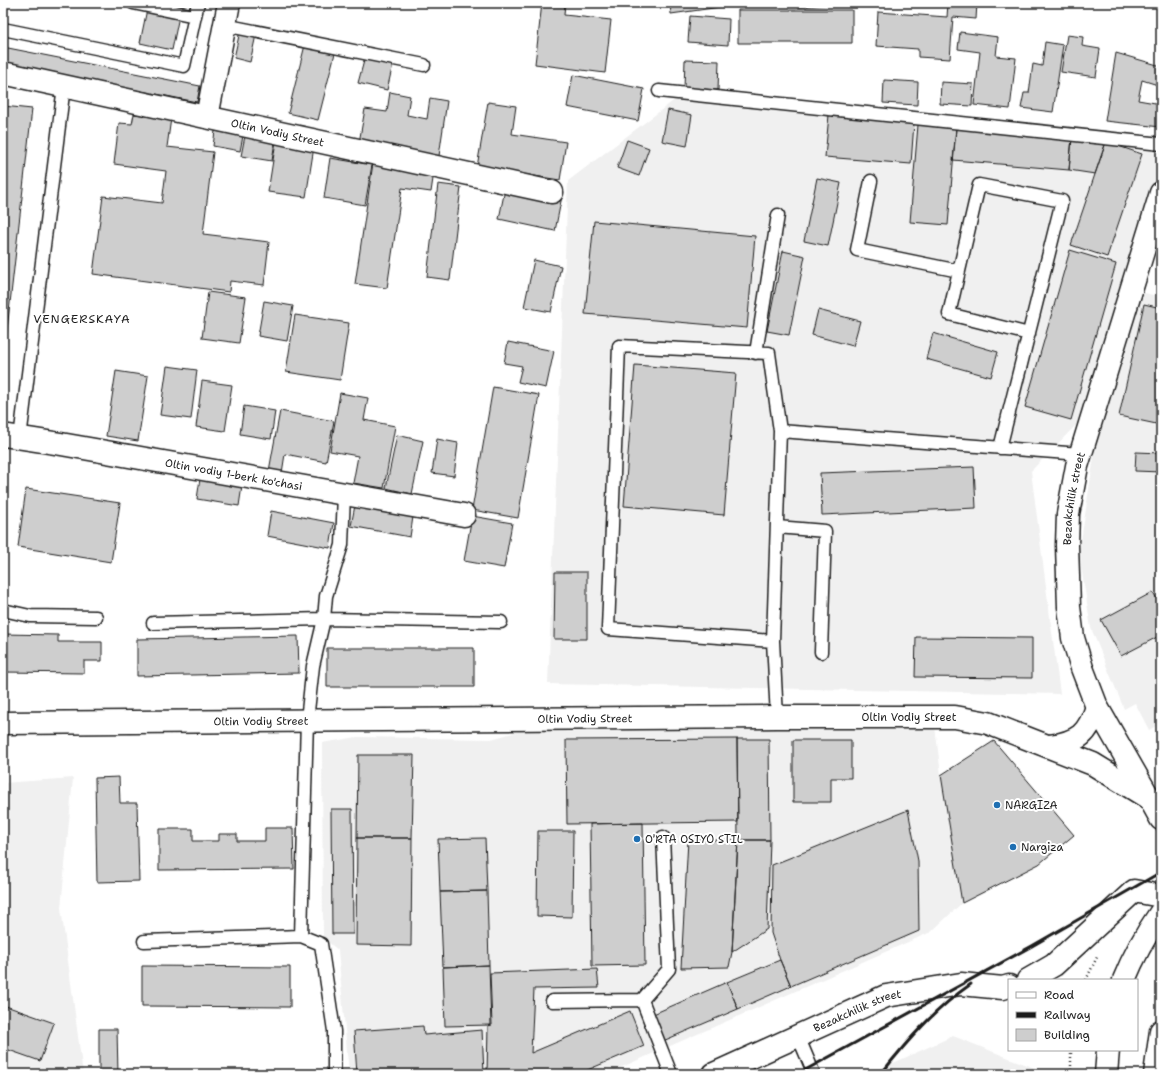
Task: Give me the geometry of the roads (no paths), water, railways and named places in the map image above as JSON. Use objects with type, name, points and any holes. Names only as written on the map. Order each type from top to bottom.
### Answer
[{"type":"street","points":[[207,117],[229,3]]},
{"type":"street","name":"Oltin Vodiy Street","points":[[3,73],[552,192]]},
{"type":"street","name":"Bezakchilik street","points":[[1155,802],[1097,707],[1082,668],[1073,638],[1069,607],[1068,514],[1081,454],[1161,193]]},
{"type":"street","name":"Oltin vodiy 1-berk ko'chasi","points":[[11,436],[464,515]]},
{"type":"street","points":[[1050,746],[1067,744],[1083,735],[1092,722],[1097,707]]},
{"type":"street","name":"Oltin Vodiy Street","points":[[3,723],[955,717],[988,722],[1093,764],[1155,802],[1161,819]]},
{"type":"street","points":[[1030,979],[1054,965],[1134,891],[1161,896]]},
{"type":"street","points":[[1124,979],[1133,958],[1147,932],[1161,912]]},
{"type":"street","name":"Bezakchilik street","points":[[714,1074],[886,996],[961,984],[1003,988],[1008,986]]},
{"type":"street","points":[[1155,1074],[1161,1031]]},
{"type":"street","points":[[1106,1074],[1108,1051]]},
{"type":"lane","points":[[133,3],[195,16]]},
{"type":"lane","points":[[3,29],[184,66],[198,3]]},
{"type":"lane","points":[[224,26],[424,65]]},
{"type":"lane","points":[[11,436],[64,86]]},
{"type":"lane","points":[[659,91],[1161,144]]},
{"type":"lane","points":[[871,181],[857,250],[959,271]]},
{"type":"lane","points":[[1000,448],[1029,334],[1062,201],[979,185],[949,314],[1029,334]]},
{"type":"lane","points":[[756,353],[778,215]]},
{"type":"lane","points":[[773,641],[608,629],[619,346],[769,353],[780,431],[773,641],[777,717]]},
{"type":"lane","points":[[780,431],[1081,454]]},
{"type":"lane","points":[[301,936],[307,720],[313,666],[324,619],[326,596],[342,545],[344,494]]},
{"type":"lane","points":[[777,527],[825,531],[821,652]]},
{"type":"lane","points":[[3,610],[30,616],[96,617]]},
{"type":"lane","points":[[153,623],[324,619],[501,622]]},
{"type":"lane","points":[[552,1001],[642,1000],[669,969],[663,837]]},
{"type":"lane","points":[[144,941],[301,936],[322,944],[334,1031],[334,1074]]},
{"type":"lane","points":[[642,1000],[671,1074]]},
{"type":"lane","points":[[798,1036],[814,1074]]},
{"type":"railway","points":[[798,1074],[1032,946],[1161,872]]},
{"type":"railway","points":[[881,1074],[901,1049],[934,1014],[971,984]]},
{"type":"place","name":"NARGIZA","points":[[997,805]]},
{"type":"place","name":"O'RTA OSIYO STIL","points":[[637,839]]},
{"type":"place","name":"Nargiza","points":[[1013,847]]},
{"type":"district","name":"VENGERSKAYA","points":[[82,319]]}]
